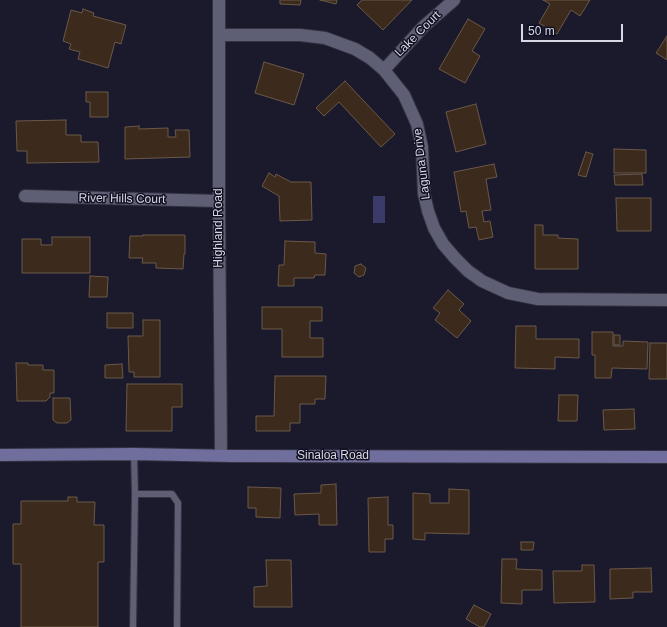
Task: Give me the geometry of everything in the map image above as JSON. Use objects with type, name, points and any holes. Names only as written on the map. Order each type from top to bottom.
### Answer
[{"type":"street","name":"Highland Road","points":[[218,0],[221,455]]},
{"type":"street","name":"Lake Court","points":[[384,70],[423,27],[454,0]]},
{"type":"street","name":"Laguna Drive","points":[[218,35],[300,35],[325,38],[355,49],[370,58],[384,70],[404,94],[418,124],[422,147],[424,194],[434,228],[447,249],[455,258],[468,271],[482,281],[508,293],[538,299],[667,300]]},
{"type":"street","name":"River Hills Court","points":[[24,196],[219,201]]},
{"type":"street","name":"Sinaloa Road","points":[[0,455],[134,454],[667,457]]},
{"type":"lane","points":[[133,627],[135,494],[134,454]]},
{"type":"lane","points":[[135,494],[172,494],[178,503],[177,627]]},
{"type":"shaded area","points":[[373,196],[385,196],[385,223],[373,223]]},
{"type":"building","points":[[280,0],[301,0],[300,5],[280,4]]},
{"type":"building","points":[[320,0],[337,0],[336,4]]},
{"type":"building","points":[[362,0],[412,0],[383,30],[357,5]]},
{"type":"building","points":[[543,0],[590,0],[580,16],[571,10],[557,34],[539,23],[550,4]]},
{"type":"building","points":[[83,9],[94,13],[93,16],[126,25],[121,44],[115,42],[108,68],[78,59],[80,52],[69,49],[71,44],[63,41],[71,10],[82,13]]},
{"type":"building","points":[[468,19],[485,29],[472,51],[480,56],[465,83],[439,69]]},
{"type":"building","points":[[667,36],[667,60],[656,53]]},
{"type":"building","points":[[264,62],[304,74],[294,105],[255,93]]},
{"type":"building","points":[[345,81],[395,134],[381,147],[339,102],[324,116],[316,108]]},
{"type":"building","points":[[86,92],[108,92],[108,117],[90,117],[90,102],[86,102]]},
{"type":"building","points":[[476,104],[486,144],[456,152],[446,112]]},
{"type":"building","points":[[66,120],[66,135],[81,135],[81,142],[98,142],[99,162],[27,163],[27,151],[17,151],[16,121]]},
{"type":"building","points":[[139,126],[139,129],[168,128],[168,137],[176,137],[175,130],[189,130],[190,157],[125,159],[125,127]]},
{"type":"building","points":[[614,149],[646,150],[646,173],[614,173]]},
{"type":"building","points":[[586,152],[593,154],[586,177],[578,175]]},
{"type":"building","points":[[494,164],[497,177],[486,179],[491,210],[482,211],[484,222],[490,221],[493,237],[479,240],[476,227],[469,228],[466,211],[461,212],[454,172]]},
{"type":"building","points":[[269,173],[275,177],[276,174],[291,182],[311,182],[312,220],[280,221],[279,196],[262,186]]},
{"type":"building","points":[[642,174],[643,185],[615,185],[614,175]]},
{"type":"building","points":[[616,198],[651,198],[651,231],[617,231]]},
{"type":"building","points":[[535,225],[543,225],[543,235],[558,235],[558,238],[578,239],[578,269],[535,269]]},
{"type":"building","points":[[185,235],[183,269],[156,268],[156,263],[142,263],[143,258],[129,258],[130,236]]},
{"type":"building","points":[[52,237],[90,237],[90,273],[22,273],[22,239],[41,239],[41,245],[52,245]]},
{"type":"building","points":[[285,241],[315,242],[315,253],[326,254],[325,275],[315,275],[314,278],[294,278],[294,286],[278,286],[279,265],[284,265]]},
{"type":"building","points":[[361,264],[366,268],[364,275],[359,277],[354,273],[355,266]]},
{"type":"building","points":[[90,276],[108,277],[107,297],[89,297]]},
{"type":"building","points":[[448,290],[464,304],[459,310],[471,321],[457,338],[435,320],[440,313],[433,308]]},
{"type":"building","points":[[262,307],[322,307],[322,321],[310,321],[310,338],[323,338],[323,357],[282,357],[282,329],[262,329]]},
{"type":"building","points":[[107,313],[133,313],[133,328],[107,328]]},
{"type":"building","points":[[143,320],[160,320],[160,377],[134,377],[134,372],[129,372],[128,336],[143,336]]},
{"type":"building","points":[[516,326],[536,326],[536,339],[579,339],[579,358],[555,357],[555,369],[515,368]]},
{"type":"building","points":[[592,332],[613,332],[613,346],[623,346],[623,341],[648,342],[647,369],[612,368],[611,378],[595,378],[595,355],[592,355]]},
{"type":"building","points":[[614,335],[620,335],[620,345],[614,345]]},
{"type":"building","points":[[650,343],[667,343],[667,379],[649,379]]},
{"type":"building","points":[[16,363],[43,365],[43,370],[54,370],[54,393],[50,393],[50,397],[46,401],[17,401]]},
{"type":"building","points":[[122,364],[123,378],[105,378],[105,365]]},
{"type":"building","points":[[275,376],[326,376],[325,399],[315,399],[315,404],[300,404],[300,423],[290,423],[290,431],[256,431],[256,416],[274,416]]},
{"type":"building","points":[[127,384],[182,384],[182,407],[172,407],[172,431],[126,431]]},
{"type":"building","points":[[559,395],[578,395],[577,421],[558,421]]},
{"type":"building","points":[[53,398],[70,398],[71,420],[67,423],[57,423],[53,420]]},
{"type":"building","points":[[634,409],[635,429],[604,430],[603,410]]},
{"type":"building","points":[[336,484],[337,525],[319,525],[319,514],[295,515],[294,494],[321,493],[321,485]]},
{"type":"building","points":[[248,487],[281,488],[280,518],[256,517],[256,508],[248,508]]},
{"type":"building","points":[[449,489],[469,490],[469,534],[425,533],[425,540],[413,539],[413,493],[430,494],[430,503],[449,503]]},
{"type":"building","points":[[68,497],[77,497],[77,502],[95,502],[94,525],[104,525],[104,562],[98,562],[98,627],[21,627],[21,564],[13,564],[13,524],[21,524],[21,501],[68,501]]},
{"type":"building","points":[[388,497],[388,525],[393,525],[393,539],[385,539],[385,552],[369,552],[368,498]]},
{"type":"building","points":[[521,542],[534,542],[533,550],[521,550]]},
{"type":"building","points":[[502,559],[517,559],[516,569],[542,570],[542,590],[522,590],[522,604],[501,603]]},
{"type":"building","points":[[266,560],[291,560],[292,607],[254,607],[254,587],[267,586]]},
{"type":"building","points":[[582,565],[594,565],[595,602],[554,603],[553,571],[582,571]]},
{"type":"building","points":[[651,568],[652,592],[633,592],[633,598],[610,599],[610,569]]},
{"type":"building","points":[[474,605],[491,614],[484,627],[480,627],[466,619]]}]
